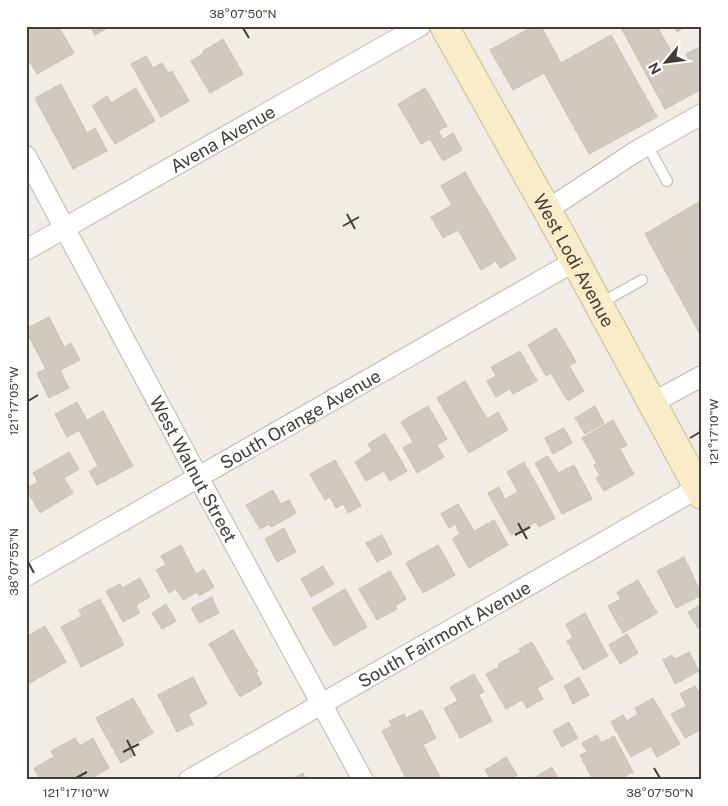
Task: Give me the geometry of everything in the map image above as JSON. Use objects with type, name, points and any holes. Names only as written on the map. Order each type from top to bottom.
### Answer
[{"type":"main road","name":"West Lodi Avenue","points":[[444,26],[700,491]]},
{"type":"street","name":"Avena Avenue","points":[[26,250],[420,26]]},
{"type":"street","points":[[546,210],[647,146],[702,114]]},
{"type":"street","name":"West Walnut Street","points":[[26,156],[363,780]]},
{"type":"street","name":"South Orange Avenue","points":[[26,576],[574,261]]},
{"type":"street","points":[[652,403],[702,376]]},
{"type":"street","name":"South Fairmont Avenue","points":[[189,780],[700,491]]},
{"type":"lane","points":[[647,146],[667,181]]},
{"type":"lane","points":[[598,304],[642,280]]},
{"type":"building","points":[[30,26],[58,26],[74,53],[37,74],[26,56],[26,28]]},
{"type":"building","points":[[90,26],[111,26],[95,35]]},
{"type":"building","points":[[534,26],[541,26],[561,63],[611,35],[657,117],[589,154],[544,73],[513,90],[490,50]]},
{"type":"building","points":[[620,26],[657,26],[678,64],[688,58],[686,54],[702,46],[702,89],[665,109]]},
{"type":"building","points":[[674,26],[686,26],[677,32]]},
{"type":"building","points":[[223,39],[243,74],[210,93],[191,61]]},
{"type":"building","points":[[146,56],[153,68],[162,63],[168,73],[172,71],[189,101],[161,117],[131,64]]},
{"type":"building","points":[[61,84],[87,133],[95,128],[107,151],[73,169],[35,98]]},
{"type":"building","points":[[136,88],[155,121],[115,144],[92,106],[107,96],[111,103]]},
{"type":"building","points":[[425,88],[447,126],[438,131],[443,139],[453,133],[462,150],[443,161],[430,139],[421,144],[398,104]]},
{"type":"building","points":[[465,172],[516,259],[500,268],[496,261],[481,270],[458,230],[443,238],[431,217],[452,205],[441,186]]},
{"type":"building","points":[[702,200],[702,338],[645,234]]},
{"type":"building","points":[[49,317],[64,347],[71,343],[80,360],[60,370],[69,388],[49,398],[37,373],[46,369],[26,329]]},
{"type":"building","points":[[556,328],[576,362],[569,366],[584,391],[568,401],[551,373],[546,376],[528,345]]},
{"type":"building","points":[[520,351],[537,381],[513,394],[510,389],[496,397],[487,381],[496,376],[491,367]]},
{"type":"building","points":[[465,381],[487,419],[498,412],[508,430],[469,453],[437,398]]},
{"type":"building","points":[[77,402],[87,420],[103,411],[133,466],[97,485],[89,471],[98,466],[79,430],[67,437],[55,414]]},
{"type":"building","points":[[428,406],[447,439],[437,445],[444,457],[417,473],[403,448],[413,442],[401,422]]},
{"type":"building","points":[[595,406],[604,423],[585,434],[575,418]]},
{"type":"building","points":[[613,420],[627,445],[620,449],[634,474],[604,491],[596,478],[600,476],[594,465],[597,463],[582,438]]},
{"type":"building","points":[[564,428],[572,443],[553,454],[545,438]]},
{"type":"building","points":[[385,433],[407,471],[390,481],[384,471],[366,481],[355,462],[372,451],[368,444]]},
{"type":"building","points":[[69,452],[79,469],[64,478],[73,493],[40,513],[26,489],[38,482],[33,473]]},
{"type":"building","points":[[548,456],[558,473],[574,465],[592,499],[562,514],[535,463]]},
{"type":"building","points":[[335,460],[361,506],[348,513],[343,504],[336,508],[330,497],[325,500],[310,474]]},
{"type":"building","points":[[524,462],[555,518],[539,527],[536,522],[511,535],[488,493],[499,487],[505,499],[518,492],[507,472]]},
{"type":"building","points":[[273,490],[281,504],[289,500],[296,513],[271,527],[269,524],[260,529],[246,505]]},
{"type":"building","points":[[458,504],[474,531],[494,520],[508,545],[469,568],[452,539],[460,534],[455,524],[449,528],[441,514]]},
{"type":"building","points":[[284,528],[296,552],[277,562],[265,539]]},
{"type":"building","points":[[382,535],[392,554],[377,562],[366,543]]},
{"type":"building","points":[[181,545],[196,574],[204,569],[214,587],[199,596],[197,592],[183,600],[176,589],[169,593],[156,570],[166,565],[161,556]]},
{"type":"building","points":[[438,545],[455,575],[423,593],[406,563]]},
{"type":"building","points":[[684,557],[702,595],[676,608],[657,571]]},
{"type":"building","points":[[323,566],[334,584],[311,597],[301,579]]},
{"type":"building","points":[[390,571],[406,599],[395,606],[397,609],[377,620],[359,589]]},
{"type":"building","points":[[140,578],[150,597],[136,605],[140,613],[123,622],[106,591],[120,584],[122,588]]},
{"type":"building","points":[[638,580],[657,613],[623,633],[608,606],[621,599],[617,592]]},
{"type":"building","points":[[345,589],[367,627],[334,646],[312,608]]},
{"type":"building","points":[[212,597],[219,613],[199,623],[191,608]]},
{"type":"building","points":[[100,599],[124,645],[81,667],[61,627],[82,616],[79,610]]},
{"type":"building","points":[[166,604],[176,621],[162,629],[152,613]]},
{"type":"building","points":[[702,604],[702,625],[698,628],[688,612]]},
{"type":"building","points":[[585,613],[608,656],[583,670],[567,641],[573,638],[566,624]]},
{"type":"building","points":[[45,626],[66,662],[30,683],[26,676],[26,637]]},
{"type":"building","points":[[233,630],[258,672],[256,673],[262,684],[240,697],[209,644]]},
{"type":"building","points":[[627,634],[638,653],[620,664],[609,645]]},
{"type":"building","points":[[532,642],[553,679],[537,688],[543,699],[527,708],[522,700],[506,709],[486,674],[499,667],[498,664],[521,652],[519,649]]},
{"type":"building","points":[[689,652],[699,671],[675,684],[663,660],[672,655],[675,659]]},
{"type":"building","points":[[474,674],[484,692],[479,695],[492,721],[460,738],[444,708],[458,701],[450,687]]},
{"type":"building","points":[[193,677],[207,704],[188,714],[193,724],[177,732],[158,695]]},
{"type":"building","points":[[579,677],[589,695],[573,704],[564,686]]},
{"type":"building","points":[[695,686],[702,697],[702,729],[685,738],[671,714],[687,706],[680,694]]},
{"type":"building","points":[[133,698],[153,733],[128,747],[133,756],[121,763],[96,718]]},
{"type":"building","points":[[653,698],[680,744],[657,757],[651,746],[631,757],[611,722],[623,715],[627,721],[638,714],[635,708]]},
{"type":"building","points":[[422,710],[436,738],[423,745],[440,777],[434,780],[407,780],[382,731],[392,726],[389,721],[404,714],[406,718]]},
{"type":"building","points":[[569,722],[578,738],[562,747],[553,731]]},
{"type":"building","points":[[597,735],[601,743],[614,736],[633,772],[618,780],[593,780],[580,755],[587,752],[582,743]]},
{"type":"building","points":[[75,738],[80,746],[93,738],[109,768],[88,780],[40,780],[34,768],[54,757],[51,751]]},
{"type":"building","points":[[506,757],[517,775],[508,780],[491,780],[485,770]]},
{"type":"building","points":[[552,767],[559,780],[532,779]]},
{"type":"building","points":[[303,773],[306,780],[291,780]]}]
